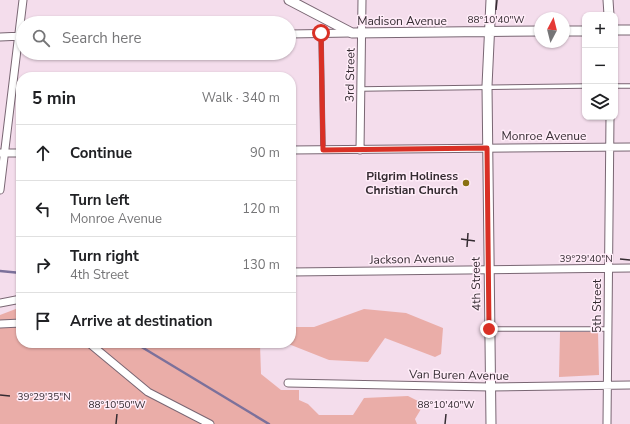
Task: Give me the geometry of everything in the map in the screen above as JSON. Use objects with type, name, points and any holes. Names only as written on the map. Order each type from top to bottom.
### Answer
[{"type":"street","points":[[22,16],[23,0]]},
{"type":"street","points":[[289,0],[352,33]]},
{"type":"street","name":"3rd Street","points":[[360,150],[362,0]]},
{"type":"street","name":"4th Street","points":[[491,0],[487,86],[491,424]]},
{"type":"street","points":[[608,0],[609,12]]},
{"type":"street","points":[[618,30],[630,30]]},
{"type":"street","name":"Madison Avenue","points":[[296,34],[534,31]]},
{"type":"street","points":[[570,31],[582,31]]},
{"type":"street","points":[[0,37],[16,36]]},
{"type":"street","points":[[0,190],[2,153],[17,60]]},
{"type":"street","name":"5th Street","points":[[607,424],[610,120]]},
{"type":"street","name":"Monroe Avenue","points":[[296,150],[630,147]]},
{"type":"street","points":[[2,153],[16,154]]},
{"type":"street","name":"Jackson Avenue","points":[[296,272],[630,268]]},
{"type":"street","points":[[0,303],[16,300]]},
{"type":"street","points":[[0,324],[16,323]]},
{"type":"street","points":[[95,348],[148,392],[210,424]]},
{"type":"street","name":"Van Buren Avenue","points":[[288,383],[490,386],[630,385]]},
{"type":"lane","points":[[321,33],[323,150]]},
{"type":"lane","points":[[361,90],[487,86],[582,86]]},
{"type":"lane","points":[[618,86],[630,86]]},
{"type":"lane","points":[[489,329],[608,328]]},
{"type":"shaded area","points":[[16,309],[16,348],[260,348],[261,374],[281,390],[299,390],[299,400],[308,404],[319,415],[353,415],[364,398],[408,396],[424,404],[415,419],[417,424],[0,424],[0,315]]},
{"type":"shaded area","points":[[364,309],[406,313],[443,328],[441,354],[435,357],[385,338],[368,362],[329,360],[296,347],[296,327],[314,327]]},
{"type":"shaded area","points":[[560,332],[598,332],[599,375],[559,377]]},
{"type":"waterway","points":[[0,271],[16,273]]},
{"type":"waterway","points":[[143,348],[269,424]]},
{"type":"place","name":"Pilgrim Holiness Christian Church","points":[[466,183]]},
{"type":"route","points":[[321,33],[323,150],[487,148],[489,329]]}]
